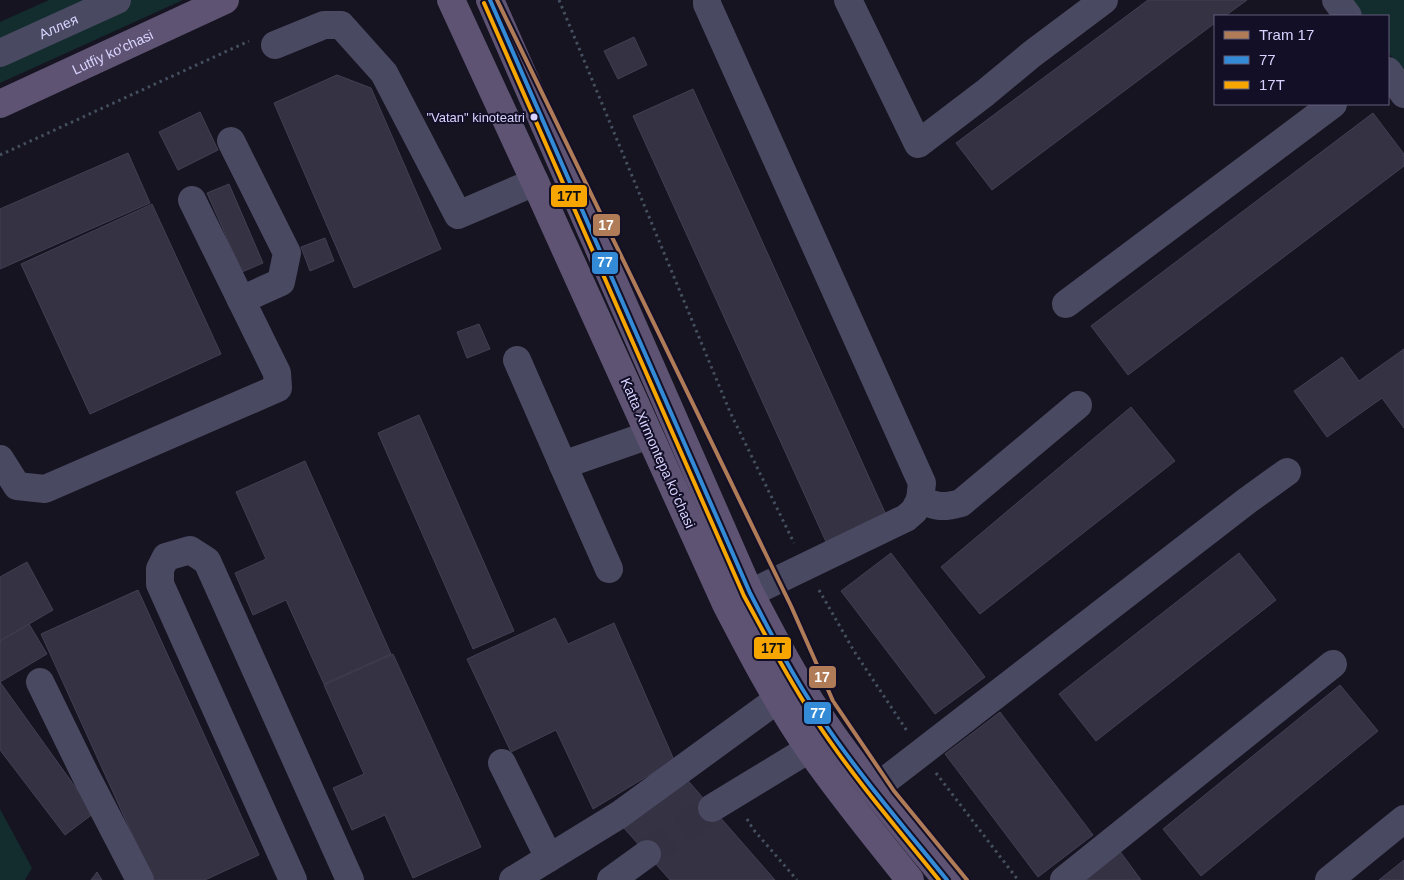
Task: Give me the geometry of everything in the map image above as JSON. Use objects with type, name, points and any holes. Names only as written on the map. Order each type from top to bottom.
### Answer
[{"type":"main road","name":"Lutfiy ko'chasi","points":[[0,104],[225,0]]},
{"type":"main road","name":"Katta Xirmontepa koʻchasi","points":[[450,0],[535,182],[649,435],[738,598],[783,657],[831,733],[873,790],[947,880]]},
{"type":"main road","name":"Katta Xirmontepa koʻchasi","points":[[490,0],[738,598],[760,668],[809,749],[845,800],[910,880]]},
{"type":"street","name":"Аллея","points":[[0,53],[117,0]]},
{"type":"street","points":[[707,0],[707,4],[922,483],[920,500],[906,518],[738,598]]},
{"type":"street","points":[[848,0],[918,144],[1104,0]]},
{"type":"street","points":[[1336,0],[1347,15]]},
{"type":"street","points":[[262,43],[324,26],[341,26],[384,73],[458,215],[535,182]]},
{"type":"street","points":[[1389,72],[1404,94]]},
{"type":"street","points":[[1066,304],[1332,105]]},
{"type":"street","points":[[231,141],[287,253],[281,282],[241,300]]},
{"type":"street","points":[[0,459],[17,486],[45,490],[278,388],[277,373],[192,200]]},
{"type":"street","points":[[517,360],[609,569]]},
{"type":"street","points":[[920,500],[938,507],[950,507],[961,503],[1078,405]]},
{"type":"street","points":[[563,465],[649,435]]},
{"type":"street","points":[[873,790],[1248,500],[1287,472]]},
{"type":"street","points":[[293,880],[160,584],[160,569],[166,558],[190,550],[207,561],[350,880]]},
{"type":"street","points":[[1064,880],[1333,664]]},
{"type":"street","points":[[40,682],[140,880]]},
{"type":"street","points":[[513,880],[619,815],[778,699]]},
{"type":"street","points":[[722,801],[809,749],[831,733]]},
{"type":"street","points":[[502,763],[548,858]]},
{"type":"street","points":[[1329,880],[1404,819]]},
{"type":"street","points":[[611,880],[647,854]]},
{"type":"path","points":[[558,0],[730,412],[805,566],[854,651],[921,753],[1018,880]]},
{"type":"path","points":[[0,155],[262,43]]},
{"type":"path","points":[[722,801],[753,829],[797,880]]},
{"type":"green space","points":[[49,0],[183,0],[0,83],[0,22]]},
{"type":"green space","points":[[1350,0],[1404,0],[1404,74],[1389,53],[1389,15],[1361,15]]},
{"type":"green space","points":[[0,809],[32,868],[25,880],[0,880]]},
{"type":"building","points":[[1148,0],[1247,0],[1226,15],[1214,15],[1214,24],[992,190],[956,143]]},
{"type":"building","points":[[634,37],[647,65],[618,79],[604,51]]},
{"type":"building","points":[[337,75],[371,88],[441,249],[354,288],[274,103]]},
{"type":"building","points":[[693,89],[887,517],[827,544],[633,116]]},
{"type":"building","points":[[200,112],[218,150],[178,170],[159,132]]},
{"type":"building","points":[[1373,113],[1404,154],[1404,166],[1128,375],[1091,326]]},
{"type":"building","points":[[128,153],[150,203],[0,269],[0,209]]},
{"type":"building","points":[[229,184],[263,263],[242,272],[207,193]]},
{"type":"building","points":[[152,204],[221,354],[90,414],[21,264]]},
{"type":"building","points":[[325,238],[334,261],[310,271],[301,247]]},
{"type":"building","points":[[479,324],[490,349],[467,358],[457,332]]},
{"type":"building","points":[[1404,349],[1404,428],[1382,398],[1327,437],[1294,391],[1342,357],[1359,381]]},
{"type":"building","points":[[1131,407],[1175,461],[980,614],[941,567]]},
{"type":"building","points":[[419,415],[514,631],[473,649],[378,433]]},
{"type":"building","points":[[305,461],[391,654],[324,684],[286,600],[253,615],[235,573],[266,559],[236,492]]},
{"type":"building","points":[[891,553],[985,677],[935,714],[841,591]]},
{"type":"building","points":[[1239,553],[1276,600],[1096,741],[1059,694]]},
{"type":"building","points":[[27,562],[53,610],[0,641],[0,577]]},
{"type":"building","points":[[138,590],[259,855],[205,880],[153,880],[41,634]]},
{"type":"building","points":[[555,618],[568,644],[614,623],[674,760],[593,809],[556,730],[511,752],[467,659]]},
{"type":"building","points":[[29,624],[47,654],[0,682],[0,641]]},
{"type":"building","points":[[393,654],[481,847],[413,878],[385,815],[352,830],[333,788],[364,774],[324,685]]},
{"type":"building","points":[[0,682],[94,813],[65,835],[0,750]]},
{"type":"building","points":[[1340,685],[1378,731],[1201,876],[1163,829]]},
{"type":"building","points":[[1000,712],[1093,835],[1038,877],[945,754]]},
{"type":"building","points":[[683,775],[775,880],[670,880],[623,827]]},
{"type":"building","points":[[1119,850],[1141,880],[1080,880]]},
{"type":"building","points":[[1404,860],[1404,880],[1379,880]]},
{"type":"building","points":[[97,872],[102,880],[91,880]]},
{"type":"tunnel","points":[[647,854],[712,808]]},
{"type":"tram line","name":"17","points":[[497,0],[791,606],[833,701],[894,791],[967,880]]},
{"type":"transit line","name":"77","points":[[490,0],[758,609],[784,657],[821,718],[882,801],[947,880]]},
{"type":"transit line","name":"17T","points":[[484,3],[744,596],[797,690],[830,742],[939,880]]},
{"type":"place","name":"\"Vatan\" kinoteatri","points":[[534,117]]}]
